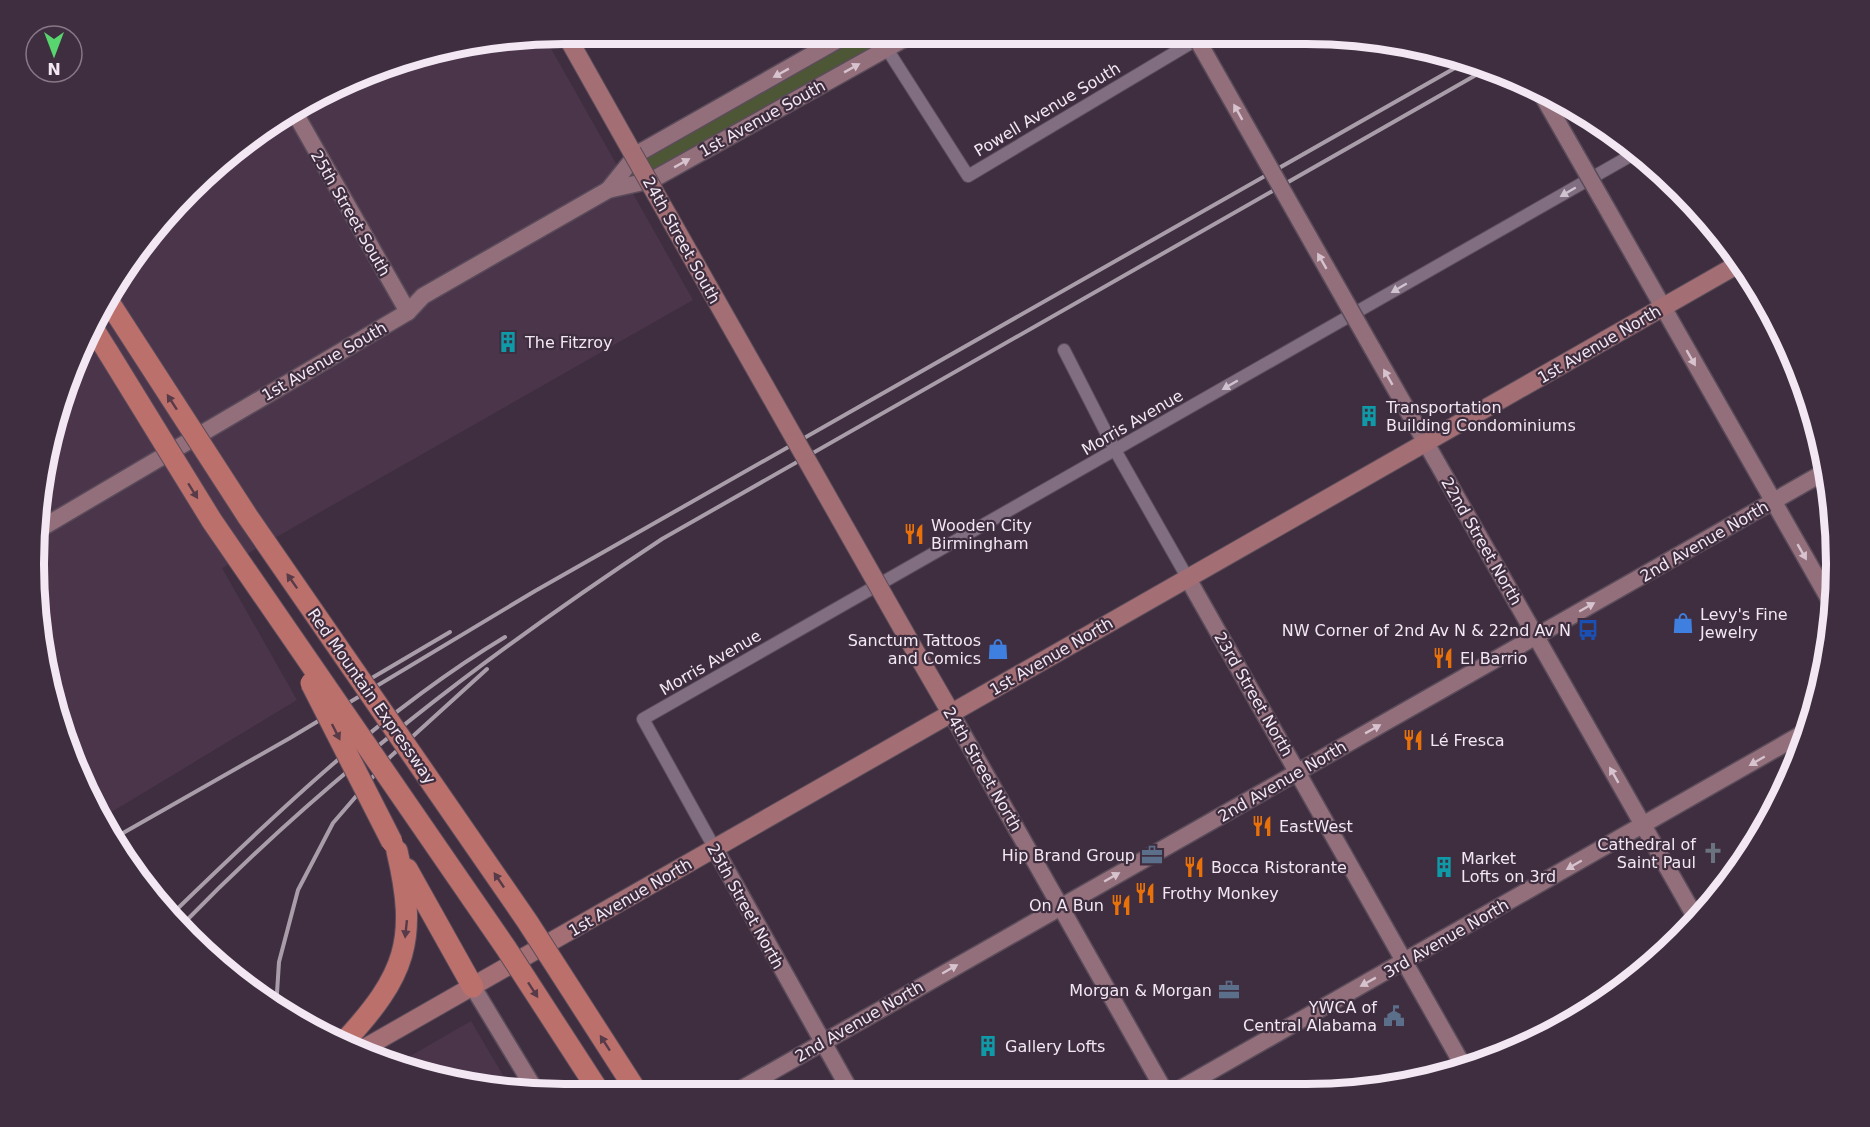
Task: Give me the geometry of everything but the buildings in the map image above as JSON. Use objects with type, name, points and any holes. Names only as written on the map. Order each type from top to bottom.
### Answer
[{"type":"highway","name":"Red Mountain Expressway","points":[[112,306],[248,517],[527,921],[633,1084]]},
{"type":"highway","name":"Red Mountain Expressway","points":[[97,334],[212,521],[506,948],[594,1084]]},
{"type":"highway","points":[[271,606],[394,846],[472,987]]},
{"type":"highway","points":[[349,1037],[386,992],[404,951],[408,911],[394,846]]},
{"type":"main road","name":"24th Street South","points":[[571,44],[799,448]]},
{"type":"main road","name":"1st Avenue South","points":[[608,190],[637,154],[831,44]]},
{"type":"main road","name":"1st Avenue South","points":[[45,526],[408,312],[423,296],[608,190],[652,180],[894,44]]},
{"type":"main road","name":"22nd Street North","points":[[1200,44],[1692,911]]},
{"type":"main road","points":[[1546,102],[1825,592]]},
{"type":"main road","name":"25th Street South","points":[[297,117],[408,312]]},
{"type":"main road","name":"1st Avenue North","points":[[369,1046],[1733,267]]},
{"type":"main road","name":"24th Street North","points":[[799,448],[1161,1084]]},
{"type":"main road","name":"2nd Avenue North","points":[[750,1084],[1819,475]]},
{"type":"main road","name":"23rd Street North","points":[[1187,577],[1460,1060]]},
{"type":"main road","name":"3rd Avenue North","points":[[1189,1084],[1797,737]]},
{"type":"main road","name":"25th Street North","points":[[715,849],[847,1084]]},
{"type":"main road","points":[[472,987],[530,1082]]},
{"type":"street","name":"Powell Avenue South","points":[[886,49],[968,176],[1189,44]]},
{"type":"street","name":"Morris Avenue","points":[[643,719],[1629,156]]},
{"type":"street","name":"23rd Street North","points":[[1065,350],[1115,450],[1187,577]]},
{"type":"street","name":"25th Street North","points":[[643,719],[715,849]]},
{"type":"shaded area","points":[[549,44],[693,300],[222,568],[297,700],[108,814],[83,762],[61,698],[53,665],[45,598],[45,529],[48,496],[53,462],[71,396],[97,334],[113,304],[151,247],[196,196],[247,151],[303,113],[365,83],[396,71],[462,53]]},
{"type":"shaded area","points":[[471,1021],[506,1080],[462,1074],[405,1059]]},
{"type":"green space","points":[[845,44],[881,44],[664,167],[624,181],[641,160]]},
{"type":"railway","points":[[120,835],[290,738],[535,591],[1458,66]]},
{"type":"railway","points":[[186,921],[295,817],[412,718],[535,626],[662,539],[1479,73]]},
{"type":"railway","points":[[365,682],[450,632]]},
{"type":"railway","points":[[176,910],[290,802],[373,731],[416,697],[505,637]]},
{"type":"railway","points":[[277,997],[279,962],[298,890],[333,823],[390,757],[487,669]]},
{"type":"place","name":"The Fitzroy","points":[[508,342]]},
{"type":"place","name":"Transportation Building Condominiums","points":[[1369,416]]},
{"type":"place","name":"Wooden City Birmingham","points":[[914,534]]},
{"type":"place","name":"Levy's Fine Jewelry","points":[[1683,623]]},
{"type":"place","name":"NW Corner of 2nd Av N & 22nd Av N","points":[[1588,630]]},
{"type":"place","name":"Sanctum Tattoos and Comics","points":[[998,649]]},
{"type":"place","name":"El Barrio","points":[[1443,658]]},
{"type":"place","name":"Lé Fresca","points":[[1413,740]]},
{"type":"place","name":"EastWest","points":[[1262,826]]},
{"type":"place","name":"Cathedral of Saint Paul","points":[[1713,853]]},
{"type":"place","name":"Hip Brand Group","points":[[1152,855]]},
{"type":"place","name":"Bocca Ristorante","points":[[1194,867]]},
{"type":"place","name":"Market Lofts on 3rd","points":[[1444,867]]},
{"type":"place","name":"Frothy Monkey","points":[[1145,893]]},
{"type":"place","name":"On A Bun","points":[[1121,905]]},
{"type":"place","name":"Morgan & Morgan","points":[[1229,990]]},
{"type":"place","name":"YWCA of Central Alabama","points":[[1394,1016]]},
{"type":"place","name":"Gallery Lofts","points":[[988,1046]]}]
